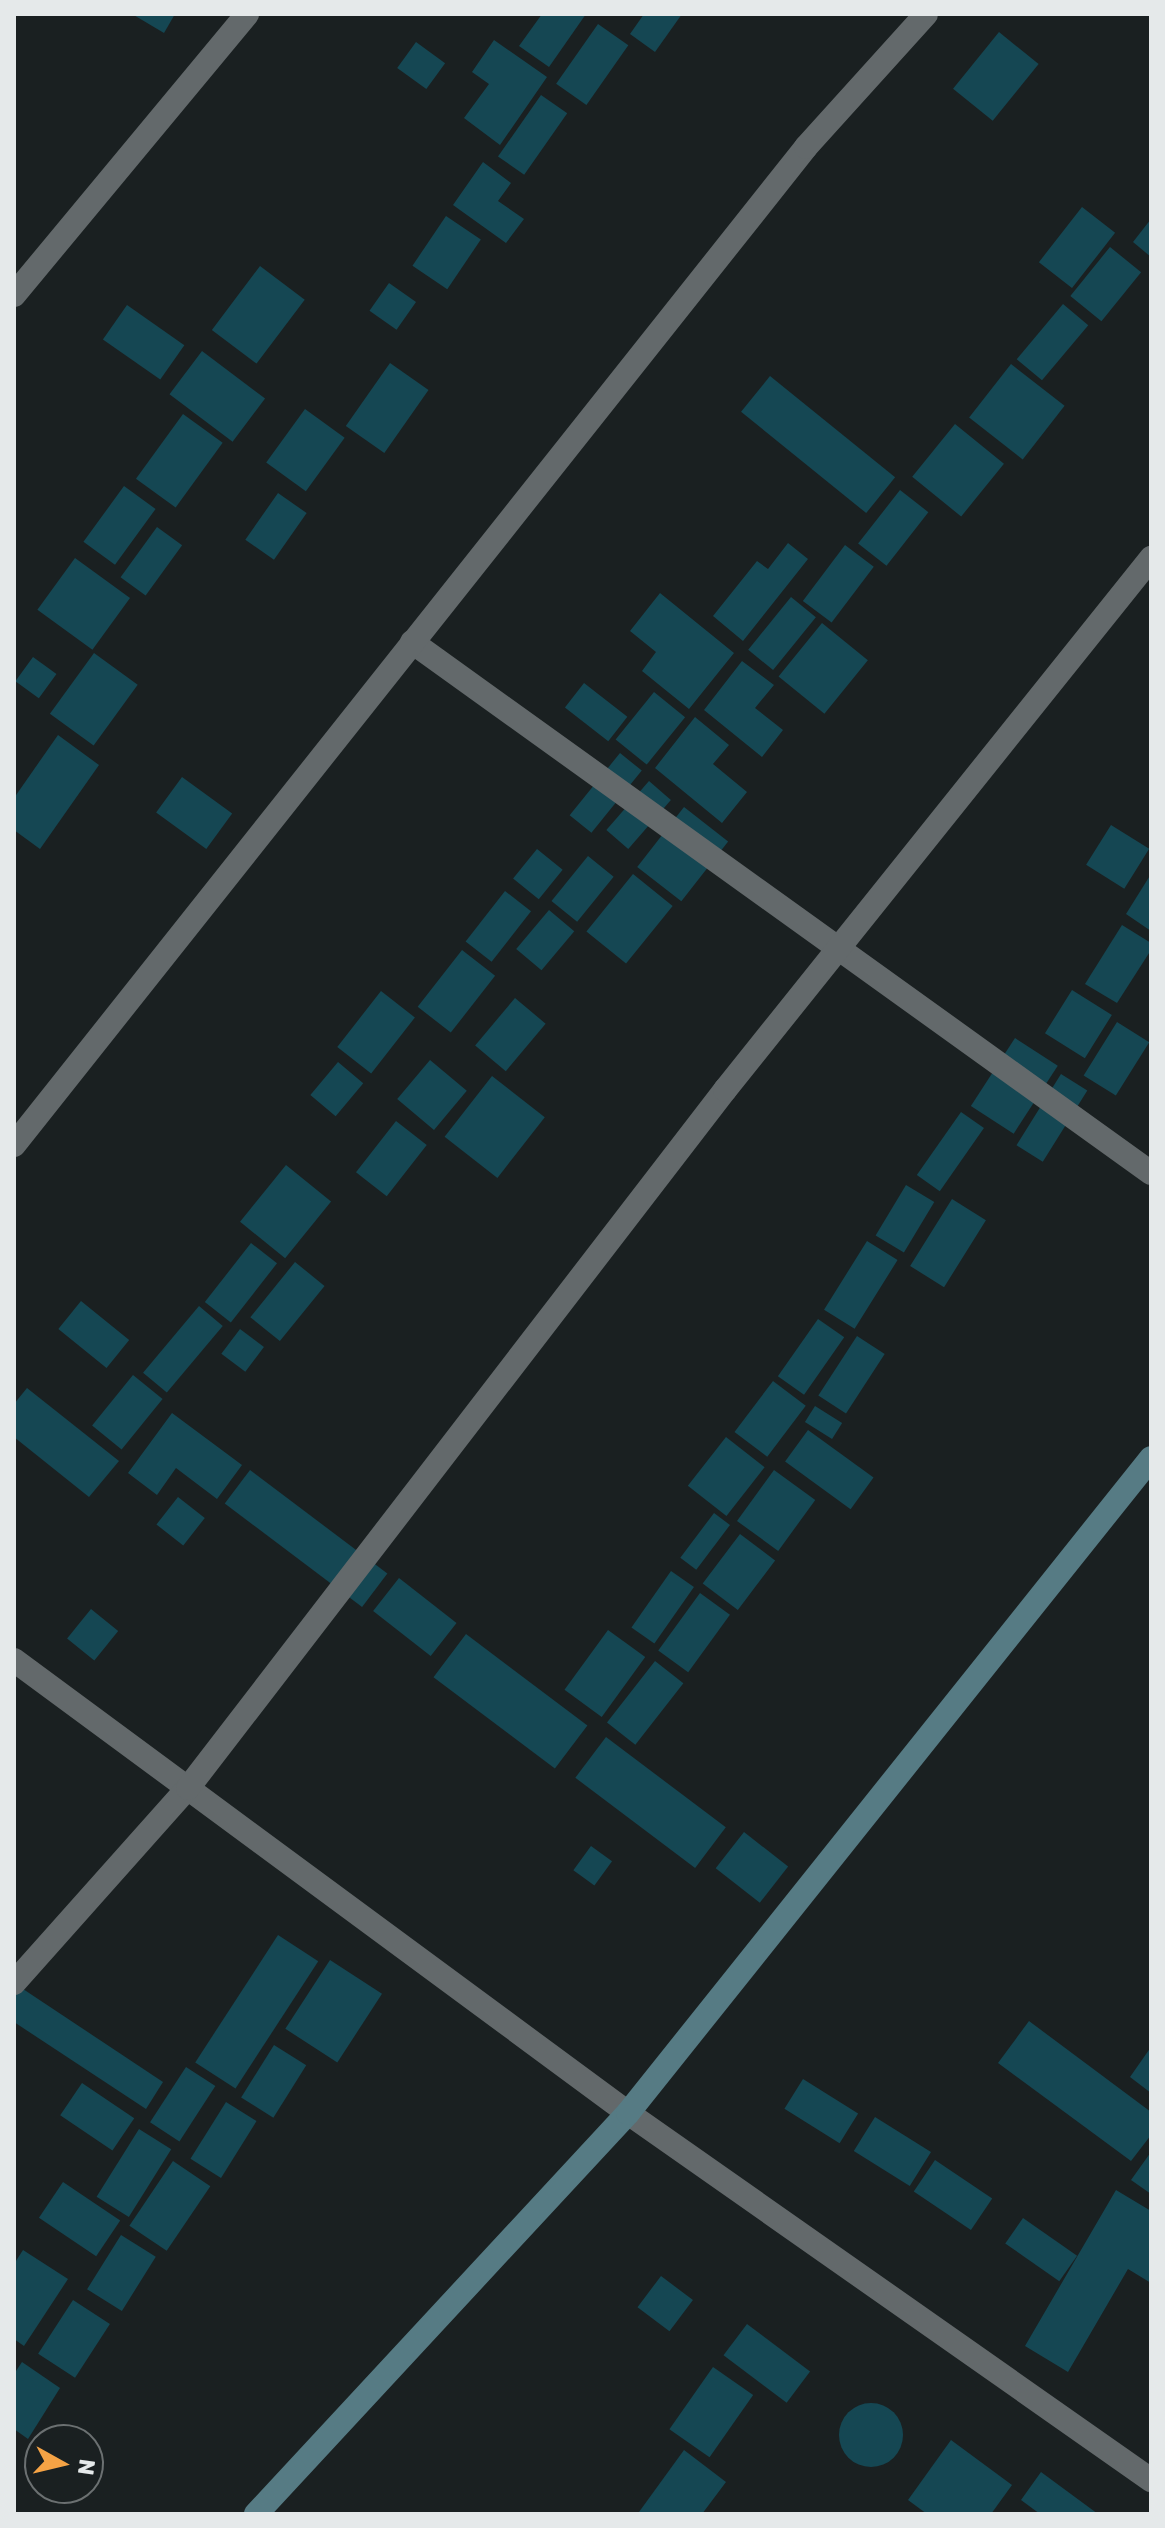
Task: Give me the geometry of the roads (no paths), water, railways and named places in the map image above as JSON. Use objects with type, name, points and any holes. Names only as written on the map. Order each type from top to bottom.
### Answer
[{"type":"street","points":[[14,295],[247,14]]},
{"type":"street","points":[[14,1145],[806,147],[926,14]]},
{"type":"street","points":[[14,1983],[188,1788],[838,949],[1151,558]]},
{"type":"street","points":[[412,642],[1151,1173]]},
{"type":"street","points":[[256,2514],[628,2113],[1151,1458]]},
{"type":"street","points":[[14,1660],[628,2113],[1151,2480]]}]
